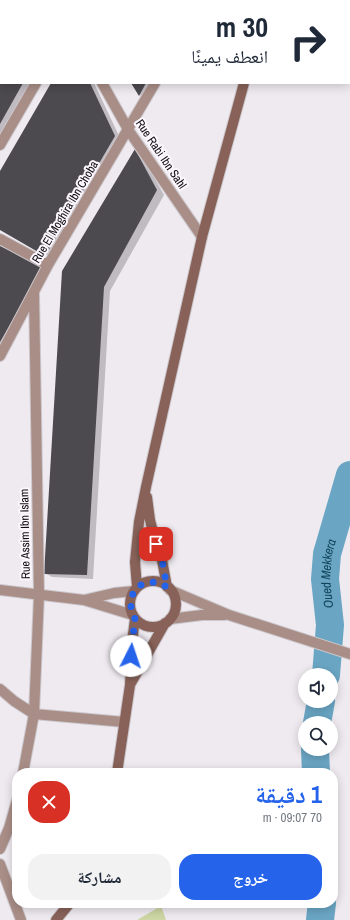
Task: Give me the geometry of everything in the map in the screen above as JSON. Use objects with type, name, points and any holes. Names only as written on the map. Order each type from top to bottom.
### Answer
[{"type":"main road","points":[[118,768],[130,685],[134,617],[130,606],[135,589],[135,562],[139,522],[202,237],[244,84]]},
{"type":"main road","points":[[130,685],[174,613],[175,602],[169,588],[162,560],[156,544],[150,520],[146,487]]},
{"type":"main road","points":[[135,589],[150,582],[157,582],[169,588]]},
{"type":"main road","points":[[134,617],[147,626],[153,627],[168,621]]},
{"type":"main road","points":[[56,920],[67,908]]},
{"type":"street","points":[[0,145],[35,84]]},
{"type":"street","name":"Rue Rabi Ibn Sahl","points":[[103,84],[129,131],[202,237]]},
{"type":"street","name":"Rue El Moghira Ibn Choba","points":[[0,356],[48,265],[129,131],[155,84]]},
{"type":"street","points":[[0,239],[48,265]]},
{"type":"street","name":"Rue Assim Ibn Islam","points":[[25,768],[34,714],[39,595],[34,293]]},
{"type":"street","points":[[169,588],[234,616],[350,654]]},
{"type":"street","points":[[84,600],[135,589]]},
{"type":"street","points":[[0,590],[84,600],[134,617]]},
{"type":"street","points":[[168,621],[202,615],[234,616]]},
{"type":"street","points":[[0,689],[14,701],[34,714],[124,722]]},
{"type":"street","points":[[0,849],[12,818]]},
{"type":"street","points":[[0,865],[12,896]]},
{"type":"street","points":[[16,908],[21,920]]},
{"type":"green space","points":[[158,908],[162,908],[166,920],[137,920]]},
{"type":"building","points":[[0,84],[22,84],[0,124]]},
{"type":"building","points":[[50,84],[90,84],[115,136],[45,256],[0,230],[0,171]]},
{"type":"building","points":[[132,84],[145,84],[139,96]]},
{"type":"building","points":[[135,149],[157,190],[104,287],[87,575],[44,574],[62,271]]},
{"type":"building","points":[[0,246],[44,266],[0,342]]},
{"type":"waterway","name":"Oued Mekkera","points":[[327,668],[330,625],[325,579],[327,554],[350,475]]},
{"type":"waterway","name":"Oued Mekkera","points":[[318,716],[320,708]]},
{"type":"waterway","name":"Oued Mekkera","points":[[315,756],[316,768]]},
{"type":"waterway","name":"Oued Mekkera","points":[[320,920],[321,908]]},
{"type":"route","points":[[131,656],[135,619],[130,606],[134,591],[137,587],[150,582],[157,582],[167,587],[162,560],[156,544]]}]
